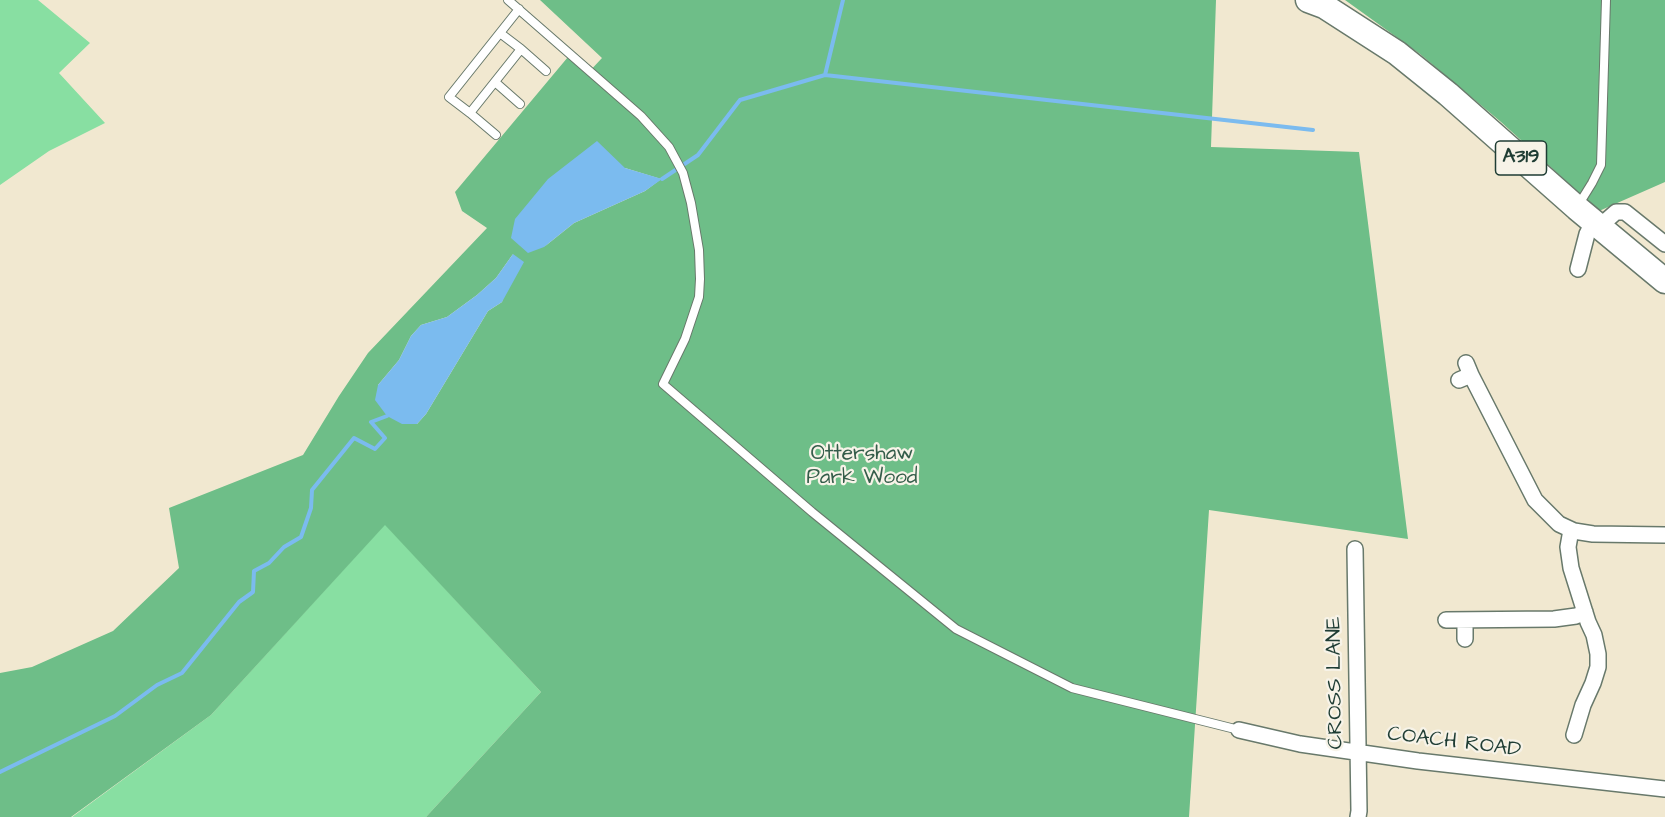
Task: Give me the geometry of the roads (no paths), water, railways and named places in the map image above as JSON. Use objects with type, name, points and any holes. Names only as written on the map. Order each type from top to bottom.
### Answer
[{"type":"main road","name":"A319","points":[[1308,0],[1324,6],[1397,53],[1448,94],[1590,219],[1665,281]]},
{"type":"street","points":[[1578,268],[1590,219],[1625,212],[1665,244]]},
{"type":"street","points":[[1465,373],[1535,500],[1559,524],[1572,530],[1593,534],[1665,535]]},
{"type":"street","points":[[1572,530],[1568,547],[1571,568],[1594,635],[1598,654],[1598,667],[1574,735]]},
{"type":"street","name":"CROSS LANE","points":[[1355,549],[1358,817]]},
{"type":"street","points":[[1446,620],[1554,619],[1576,616],[1585,612]]},
{"type":"street","points":[[1466,620],[1466,639]]},
{"type":"street","name":"COACH ROAD","points":[[1239,730],[1300,744],[1418,761],[1665,789]]},
{"type":"lane","points":[[508,0],[641,116],[669,147],[683,174],[691,203],[699,250],[699,297],[685,339],[663,384],[812,512],[956,629],[1072,688],[1239,730]]},
{"type":"lane","points":[[1590,219],[1592,183],[1601,165],[1606,0]]},
{"type":"lane","points":[[496,135],[449,97],[519,9]]},
{"type":"lane","points":[[500,33],[546,71]]},
{"type":"lane","points":[[470,113],[521,49]]},
{"type":"lane","points":[[495,82],[520,104]]},
{"type":"water","points":[[597,141],[625,168],[662,179],[645,191],[574,223],[544,247],[528,253],[511,238],[515,219],[548,179]]},
{"type":"water","points":[[513,254],[524,262],[502,302],[488,311],[426,414],[417,424],[402,424],[387,416],[375,400],[378,385],[399,360],[411,336],[421,325],[447,317],[477,295],[496,278]]},
{"type":"waterway","points":[[825,75],[843,0]]},
{"type":"waterway","points":[[662,179],[698,155],[740,100],[825,75],[1313,130]]},
{"type":"waterway","points":[[0,772],[115,716],[157,685],[182,673],[239,602],[253,592],[254,571],[269,563],[284,547],[301,537],[311,508],[312,490],[354,438],[375,449],[385,438],[371,422],[387,416]]},
{"type":"park label","name":"Ottershaw Park Wood","points":[[862,467]]}]
